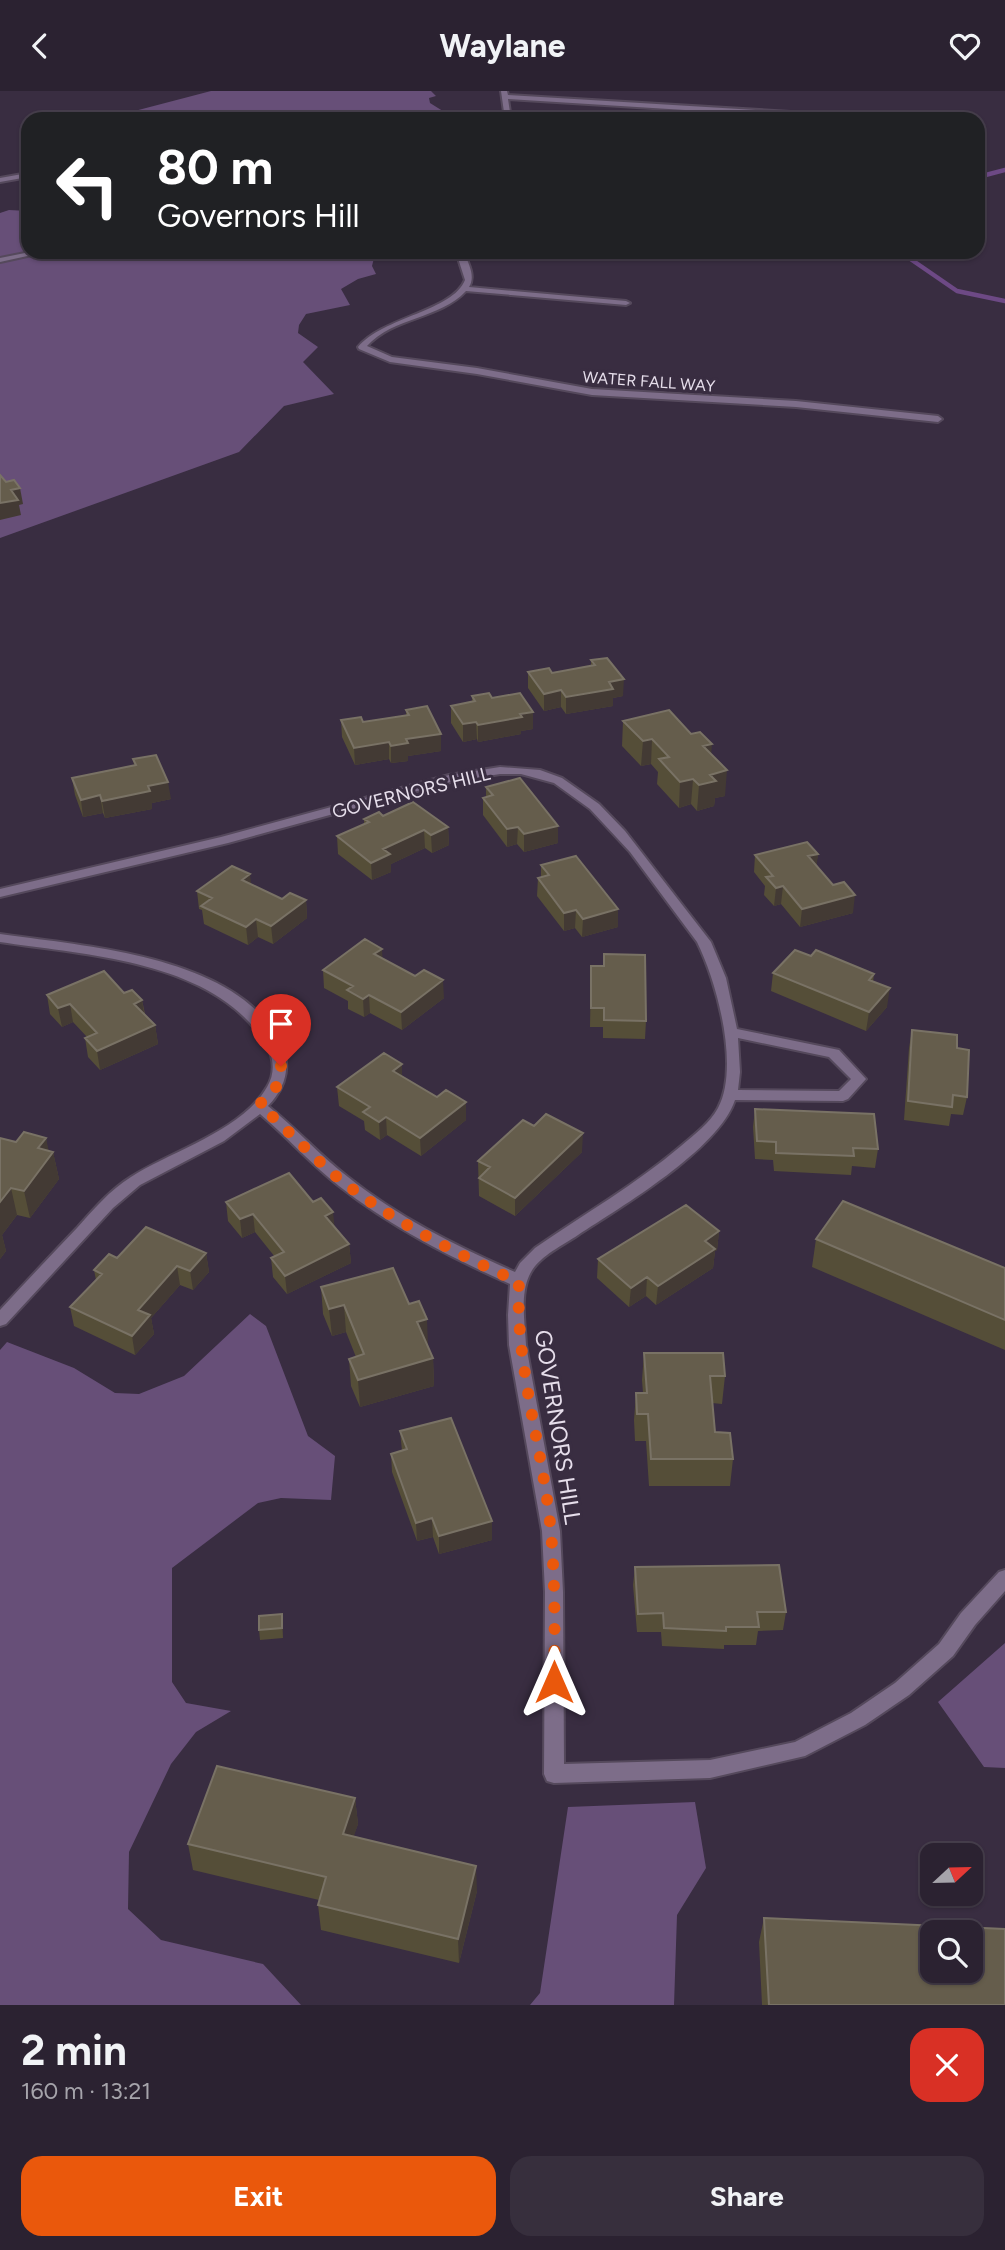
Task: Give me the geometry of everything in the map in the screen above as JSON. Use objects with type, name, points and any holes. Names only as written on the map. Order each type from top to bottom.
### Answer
[{"type":"street","points":[[507,112],[504,94],[727,112],[788,112]]},
{"type":"street","points":[[0,180],[21,176]]},
{"type":"street","points":[[0,260],[21,256]]},
{"type":"street","points":[[462,259],[469,278],[465,289],[626,303]]},
{"type":"street","name":"WATER FALL WAY","points":[[465,289],[449,301],[373,337],[362,347],[398,361],[477,371],[592,392],[796,404],[938,418]]},
{"type":"street","name":"GOVERNORS HILL","points":[[0,893],[203,846],[449,779],[485,772],[527,769],[563,782],[592,803],[617,828],[703,939],[715,963],[730,1032],[733,1062],[730,1094],[723,1111],[697,1139],[651,1177],[534,1258],[519,1282],[517,1317],[522,1365],[551,1531],[554,1774],[710,1769],[798,1750],[858,1719],[902,1689],[946,1650],[968,1619],[1005,1578]]},
{"type":"street","points":[[0,938],[165,967],[217,990],[266,1029],[278,1052],[281,1066],[276,1087],[248,1117],[219,1137],[135,1181],[108,1204],[0,1320]]},
{"type":"street","points":[[730,1032],[834,1053],[859,1079],[843,1096],[730,1094]]},
{"type":"street","points":[[259,1105],[292,1132],[341,1180],[385,1212],[442,1245],[519,1282]]},
{"type":"shaded area","points":[[211,91],[431,91],[436,96],[429,98],[430,103],[444,112],[131,112]]},
{"type":"shaded area","points":[[21,211],[21,259],[374,259],[372,266],[376,274],[358,279],[341,289],[350,305],[306,314],[299,325],[298,333],[318,347],[303,362],[334,394],[284,406],[239,452],[0,538],[0,213]]},
{"type":"shaded area","points":[[250,1314],[266,1326],[308,1436],[335,1456],[331,1500],[281,1498],[258,1503],[172,1568],[172,1682],[186,1703],[231,1711],[196,1732],[171,1764],[129,1852],[128,1909],[161,1940],[263,1964],[301,2005],[0,2005],[0,1350],[7,1342],[74,1368],[115,1393],[139,1394],[184,1376]]},
{"type":"shaded area","points":[[1005,1643],[1005,1768],[984,1767],[938,1702]]},
{"type":"shaded area","points":[[695,1802],[706,1868],[677,1915],[674,2005],[530,2005],[540,1993],[568,1807]]},
{"type":"building","points":[[0,475],[6,482],[14,480],[20,488],[11,490],[18,500],[0,503]]},
{"type":"building","points":[[607,658],[624,679],[609,682],[613,689],[566,697],[561,690],[544,694],[528,672],[549,668],[552,673],[595,665],[591,660]]},
{"type":"building","points":[[489,693],[492,698],[520,693],[533,712],[520,714],[522,717],[478,725],[476,722],[463,724],[451,706],[475,701],[472,696]]},
{"type":"building","points":[[427,706],[441,734],[406,739],[408,743],[391,746],[389,742],[354,748],[341,720],[361,717],[363,722],[409,715],[406,710]]},
{"type":"building","points":[[669,710],[691,734],[700,732],[712,744],[703,746],[727,770],[710,775],[716,781],[699,785],[693,779],[680,782],[659,759],[669,757],[652,739],[643,741],[623,721]]},
{"type":"building","points":[[156,755],[168,782],[148,786],[150,791],[102,801],[100,795],[81,800],[72,778],[136,765],[133,759]]},
{"type":"building","points":[[520,778],[558,826],[524,834],[518,827],[507,829],[483,798],[493,795],[486,787]]},
{"type":"building","points":[[413,802],[448,827],[431,835],[424,830],[383,849],[390,854],[371,863],[337,836],[369,822],[364,819],[379,812],[383,816]]},
{"type":"building","points":[[807,842],[818,854],[808,856],[833,885],[844,882],[855,895],[802,909],[783,886],[776,888],[766,877],[773,876],[755,855]]},
{"type":"building","points":[[576,856],[618,909],[583,919],[576,910],[564,913],[538,878],[549,875],[541,865]]},
{"type":"building","points":[[232,866],[250,874],[242,880],[282,899],[290,893],[306,900],[271,926],[256,919],[246,927],[201,906],[212,898],[197,891]]},
{"type":"building","points":[[365,939],[382,949],[374,954],[415,976],[424,970],[443,980],[401,1012],[369,995],[363,999],[347,990],[353,986],[323,970]]},
{"type":"building","points":[[795,950],[811,956],[816,950],[874,974],[869,980],[890,988],[869,1012],[773,973]]},
{"type":"building","points":[[604,954],[645,955],[646,1021],[604,1020],[604,1008],[591,1008],[591,966],[604,966]]},
{"type":"building","points":[[104,971],[124,993],[132,990],[142,1000],[134,1004],[155,1025],[97,1051],[85,1038],[97,1033],[70,1004],[58,1008],[47,995]]},
{"type":"building","points":[[912,1030],[957,1035],[957,1048],[969,1050],[967,1097],[953,1095],[952,1107],[908,1101]]},
{"type":"building","points":[[384,1053],[402,1064],[393,1071],[437,1097],[446,1090],[466,1102],[420,1138],[386,1117],[379,1122],[363,1112],[370,1107],[337,1087]]},
{"type":"building","points":[[755,1109],[874,1114],[878,1149],[853,1148],[854,1156],[776,1153],[776,1142],[757,1141]]},
{"type":"building","points":[[546,1114],[583,1133],[515,1198],[479,1178],[490,1167],[478,1161],[523,1120],[534,1126]]},
{"type":"building","points":[[24,1132],[46,1138],[38,1148],[53,1152],[24,1191],[11,1188],[0,1202],[0,1138],[16,1142]]},
{"type":"building","points":[[289,1173],[313,1202],[321,1198],[333,1212],[325,1216],[349,1244],[285,1276],[271,1258],[284,1252],[253,1214],[240,1219],[226,1202]]},
{"type":"building","points":[[843,1201],[1005,1268],[1005,1320],[816,1239]]},
{"type":"building","points":[[686,1205],[719,1231],[705,1241],[715,1249],[658,1286],[647,1277],[631,1288],[598,1259]]},
{"type":"building","points":[[146,1227],[206,1253],[190,1271],[177,1266],[138,1310],[150,1315],[132,1336],[70,1307],[102,1274],[94,1270],[109,1254],[117,1258]]},
{"type":"building","points":[[393,1268],[409,1304],[419,1301],[427,1319],[417,1322],[433,1358],[358,1380],[349,1359],[364,1354],[344,1305],[329,1309],[321,1287]]},
{"type":"building","points":[[644,1353],[723,1353],[725,1376],[710,1376],[715,1432],[730,1433],[733,1459],[651,1459],[648,1414],[637,1414],[636,1393],[647,1393]]},
{"type":"building","points":[[451,1418],[492,1521],[439,1536],[432,1518],[416,1523],[391,1454],[407,1449],[400,1431]]},
{"type":"building","points":[[779,1565],[786,1612],[757,1612],[759,1627],[726,1627],[726,1631],[664,1628],[663,1613],[638,1614],[635,1567]]},
{"type":"building","points":[[282,1614],[282,1628],[259,1630],[259,1616]]},
{"type":"building","points":[[217,1766],[355,1798],[343,1834],[476,1866],[458,1939],[318,1905],[326,1877],[188,1844]]},
{"type":"building","points":[[764,1918],[920,1925],[920,1983],[983,1983],[983,1928],[1005,1929],[1005,2005],[769,2005]]},
{"type":"waterway","points":[[985,175],[1005,170]]},
{"type":"waterway","points":[[910,259],[957,291],[1005,301]]},
{"type":"route","points":[[281,1066],[276,1087],[259,1105],[292,1132],[320,1161],[385,1212],[475,1263],[519,1282],[517,1317],[522,1365],[551,1531],[554,1682]]}]
